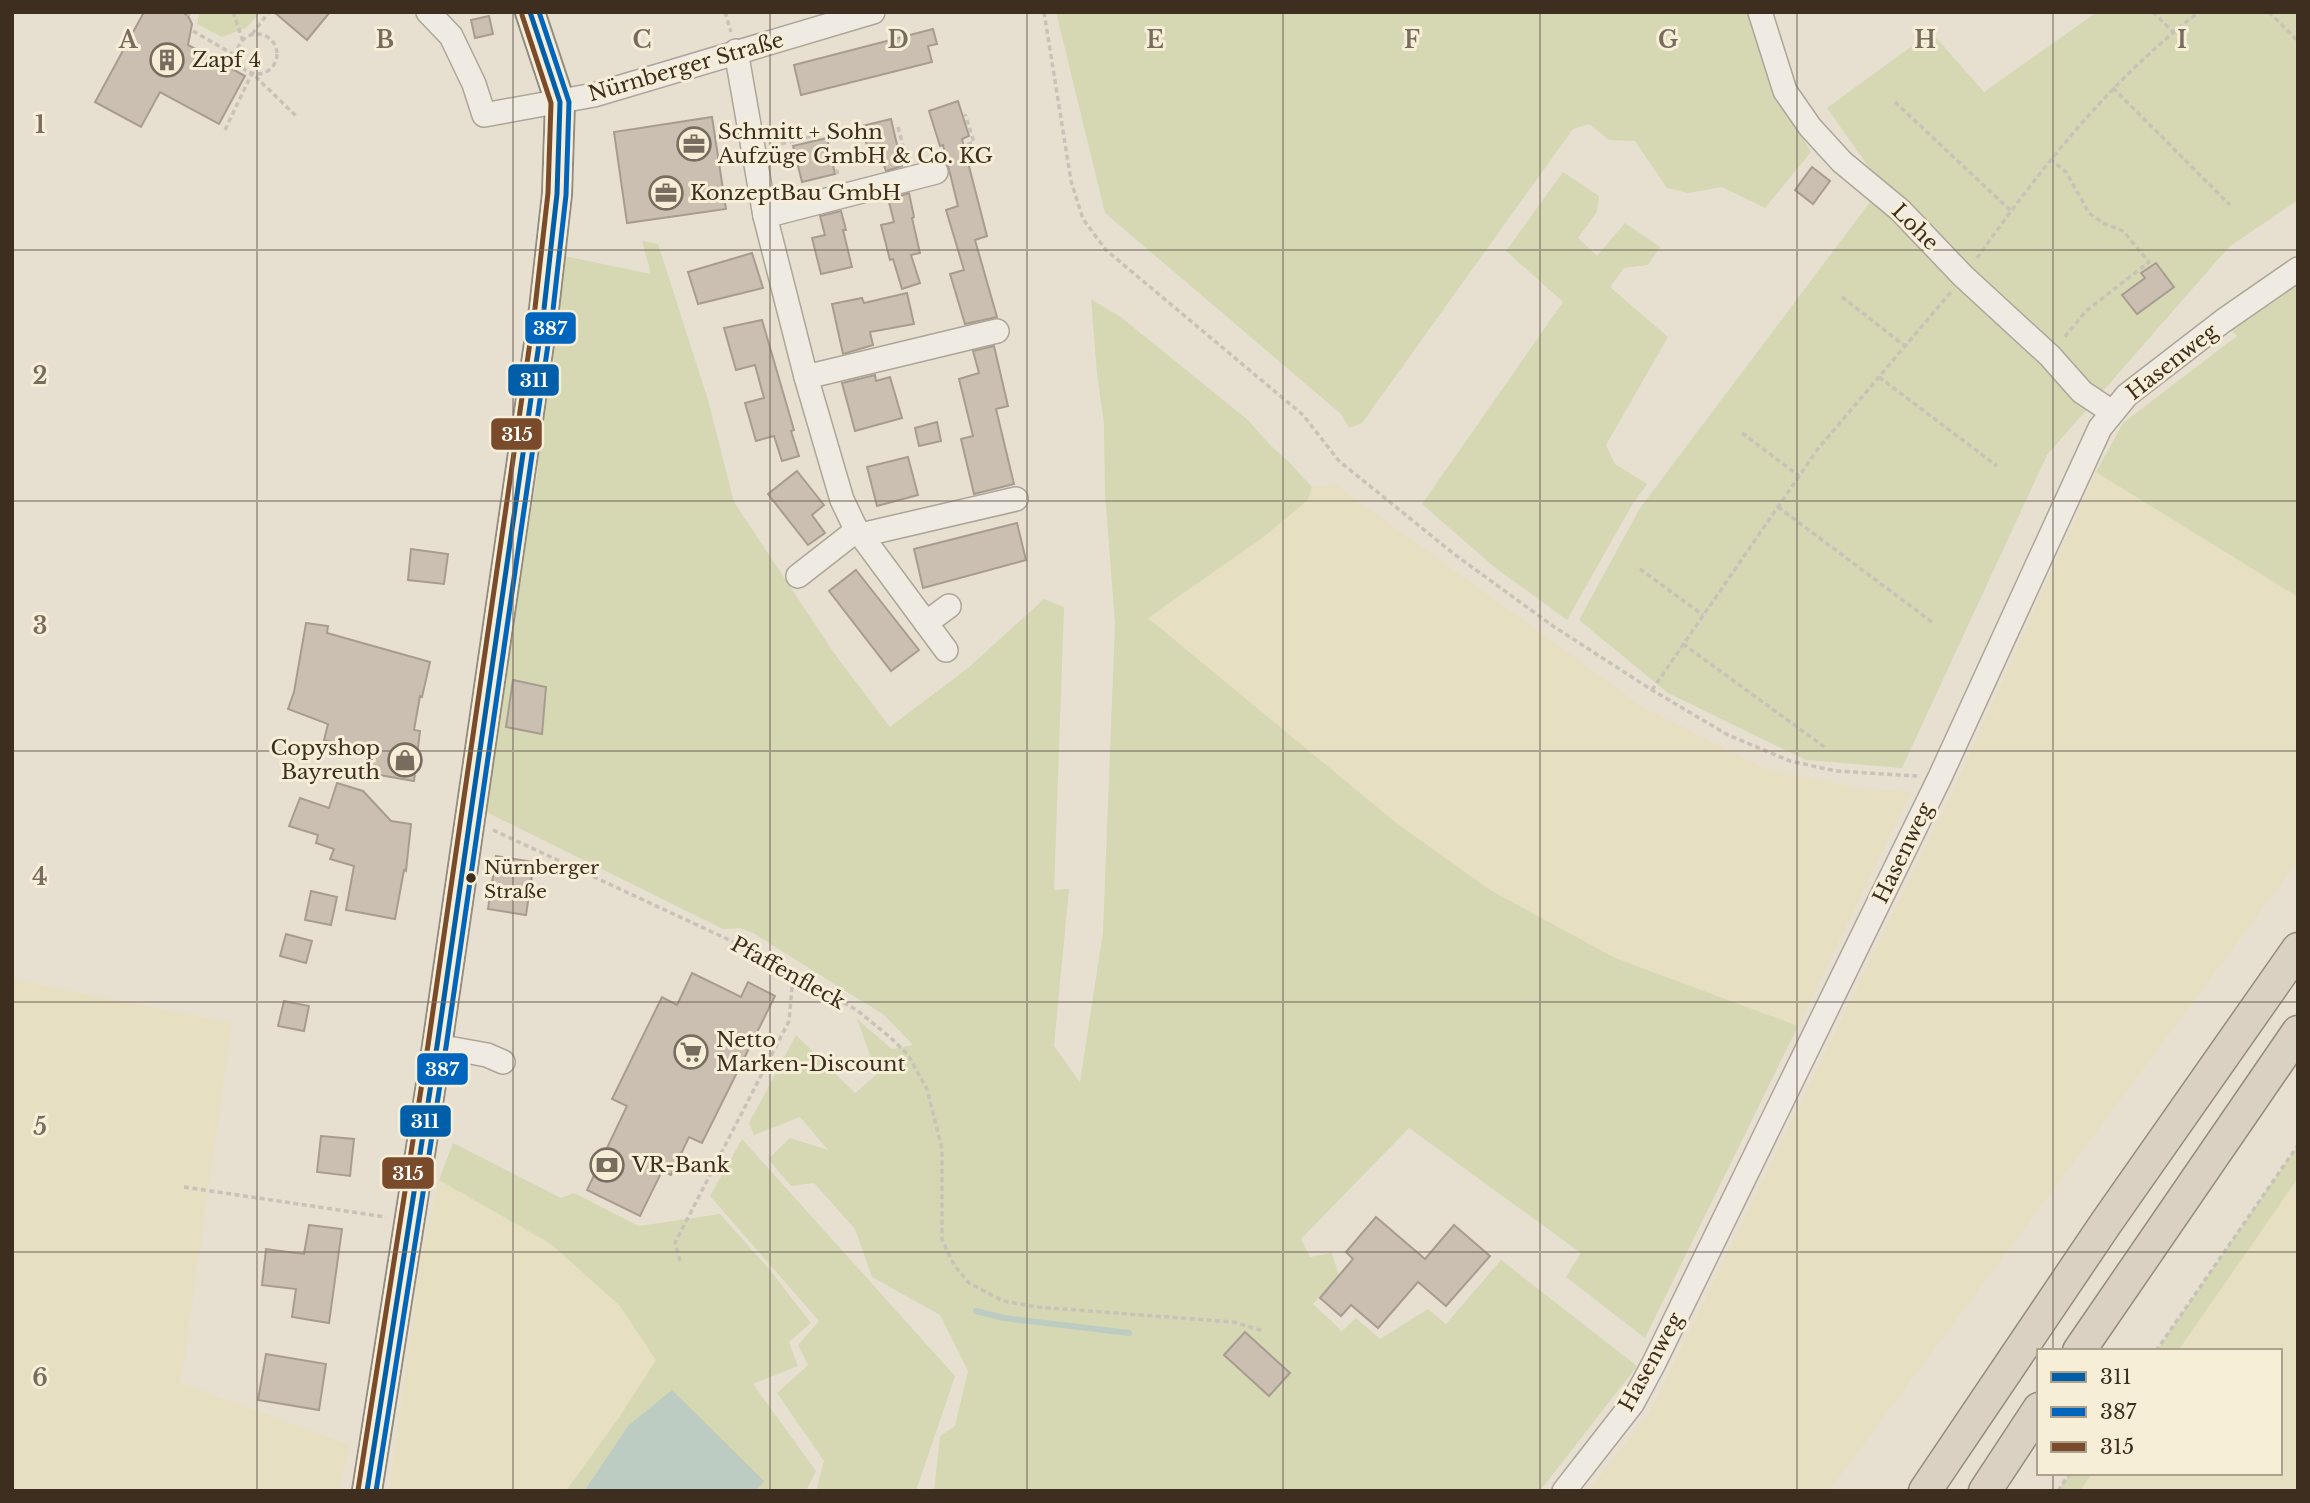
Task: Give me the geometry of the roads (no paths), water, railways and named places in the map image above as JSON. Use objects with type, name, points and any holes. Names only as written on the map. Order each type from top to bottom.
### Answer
[{"type":"highway","points":[[1925,1491],[2106,1223],[2298,949]]},
{"type":"highway","points":[[2080,1349],[2298,1032]]},
{"type":"highway","points":[[1984,1491],[2037,1412]]},
{"type":"main road","name":"Nürnberger Straße","points":[[367,1491],[436,1046],[544,309],[557,194],[560,102],[530,12]]},
{"type":"street","points":[[428,12],[451,36],[474,84],[484,115],[560,102]]},
{"type":"street","name":"Lohe","points":[[1760,12],[1785,91],[1810,127],[1842,162],[1900,210],[1963,276],[2050,356],[2082,393],[2112,412]]},
{"type":"street","name":"Nürnberger Straße","points":[[560,102],[626,86],[858,14]]},
{"type":"street","points":[[736,51],[765,216],[806,377],[842,500],[859,532],[946,650]]},
{"type":"street","points":[[765,216],[936,172]]},
{"type":"street","name":"Hasenweg","points":[[1564,1491],[1632,1404],[1654,1363],[1940,777],[2100,428],[2127,396],[2223,321],[2298,270]]},
{"type":"street","points":[[806,377],[997,331]]},
{"type":"street","points":[[798,576],[859,532],[1016,499]]},
{"type":"street","points":[[926,623],[949,607]]},
{"type":"street","points":[[436,1046],[487,1055],[503,1062]]},
{"type":"waterway","points":[[976,1311],[1004,1318],[1129,1333]]},
{"type":"place","name":"Zapf 4","points":[[167,60]]},
{"type":"place","name":"Schmitt + Sohn Aufzüge GmbH & Co. KG","points":[[694,144]]},
{"type":"place","name":"KonzeptBau GmbH","points":[[666,193]]},
{"type":"place","name":"Copyshop Bayreuth","points":[[405,760]]},
{"type":"place","name":"Nürnberger Straße","points":[[471,878]]},
{"type":"place","name":"Netto Marken-Discount","points":[[691,1052]]},
{"type":"place","name":"VR-Bank","points":[[607,1165]]}]
